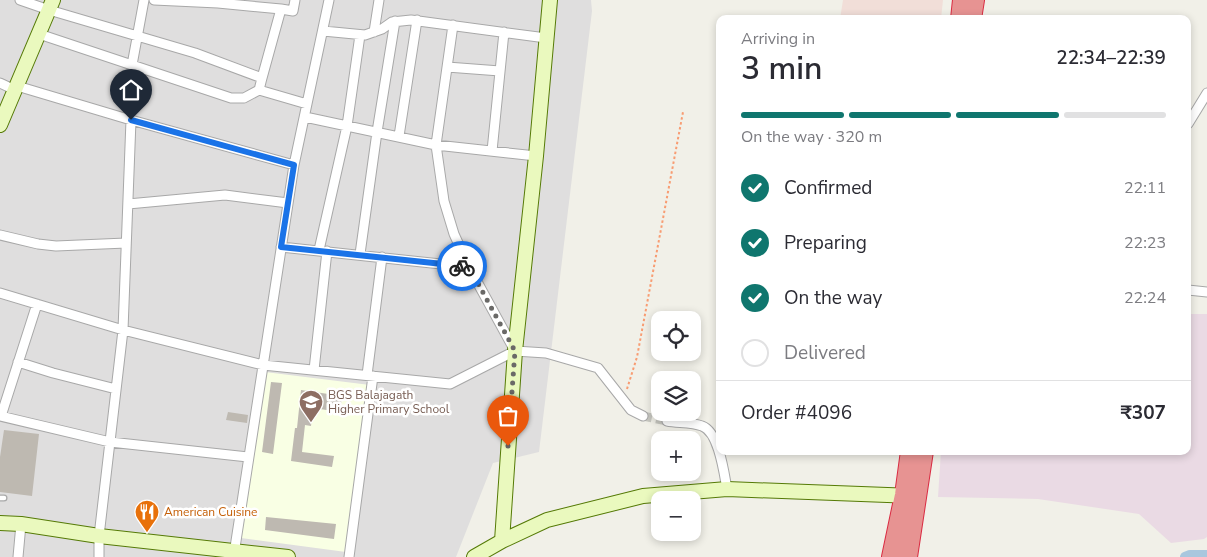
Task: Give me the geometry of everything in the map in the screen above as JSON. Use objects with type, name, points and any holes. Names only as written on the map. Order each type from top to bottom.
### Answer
[{"type":"highway","points":[[960,15],[962,0]]},
{"type":"highway","points":[[972,15],[974,0]]},
{"type":"highway","points":[[908,557],[911,496],[910,455]]},
{"type":"highway","points":[[891,557],[923,455]]},
{"type":"main road","points":[[502,541],[515,351],[536,156],[550,0]]},
{"type":"main road","points":[[0,125],[51,5]]},
{"type":"main road","points":[[474,557],[502,541],[547,520],[643,496],[727,489],[911,496]]},
{"type":"main road","points":[[0,523],[21,524],[234,554],[288,557]]},
{"type":"street","points":[[20,0],[51,5],[138,36],[195,53],[262,78]]},
{"type":"street","points":[[132,65],[144,0]]},
{"type":"street","points":[[154,0],[218,3],[281,8],[293,11],[295,0]]},
{"type":"street","points":[[234,554],[294,165],[329,0]]},
{"type":"street","points":[[374,32],[379,0]]},
{"type":"street","points":[[260,90],[281,8]]},
{"type":"street","points":[[323,31],[360,35],[374,32],[400,20],[417,20],[546,38]]},
{"type":"street","points":[[398,136],[417,20]]},
{"type":"street","points":[[360,254],[395,22]]},
{"type":"street","points":[[453,25],[436,145],[444,202],[454,234],[469,267],[515,351]]},
{"type":"street","points":[[492,151],[504,32]]},
{"type":"street","points":[[39,34],[231,98],[244,98],[260,90],[307,104]]},
{"type":"street","points":[[314,370],[323,251],[347,126],[360,35]]},
{"type":"street","points":[[447,67],[500,72]]},
{"type":"street","points":[[0,83],[294,165]]},
{"type":"street","points":[[1191,119],[1207,93]]},
{"type":"street","points":[[305,117],[436,145],[536,156]]},
{"type":"street","points":[[99,557],[99,536],[123,330],[131,120]]},
{"type":"street","points":[[128,204],[225,194],[288,203]]},
{"type":"street","points":[[0,235],[56,246],[126,243]]},
{"type":"street","points":[[281,247],[469,267]]},
{"type":"street","points":[[349,557],[382,257]]},
{"type":"street","points":[[1191,290],[1207,292]]},
{"type":"street","points":[[0,293],[123,330],[263,365],[450,384],[515,351],[546,353],[598,368],[631,410],[643,416]]},
{"type":"street","points":[[37,304],[1,416],[110,442],[248,458]]},
{"type":"street","points":[[18,362],[53,374],[116,389]]},
{"type":"street","points":[[667,421],[702,426],[711,432],[716,446]]},
{"type":"street","points":[[720,455],[727,489]]},
{"type":"street","points":[[18,557],[21,524]]},
{"type":"path","points":[[620,396],[627,389],[637,356],[684,112]]},
{"type":"shaded area","points":[[0,0],[591,0],[592,11],[539,452],[493,463],[456,557],[0,557]]},
{"type":"shaded area","points":[[843,0],[943,0],[941,15],[841,15]]},
{"type":"shaded area","points":[[1191,314],[1207,314],[1207,537],[1171,543],[1139,514],[1038,499],[938,497],[941,455],[1191,455]]},
{"type":"shaded area","name":"BGS Balajagath Higher Primary School","points":[[265,372],[370,385],[346,552],[241,538]]},
{"type":"building","points":[[271,382],[282,383],[273,454],[262,452]]},
{"type":"building","points":[[301,390],[342,396],[340,412],[313,408],[311,426],[305,425],[302,452],[334,456],[332,467],[291,461]]},
{"type":"building","points":[[228,412],[248,415],[247,423],[226,420]]},
{"type":"building","points":[[4,430],[39,434],[32,496],[0,492],[0,457]]},
{"type":"building","points":[[266,517],[336,524],[334,539],[265,530]]},
{"type":"waterway","points":[[1185,557],[1190,555],[1207,555]]},
{"type":"tunnel","points":[[643,416],[651,418]]},
{"type":"way so far","points":[[462,266],[469,267],[515,351],[508,446]]},
{"type":"place","name":"BGS Balajagath Higher Primary School","points":[[311,423]]},
{"type":"place","name":"American Cuisine","points":[[147,533]]},
{"type":"route","points":[[131,120],[294,165],[281,247],[462,266]]}]
